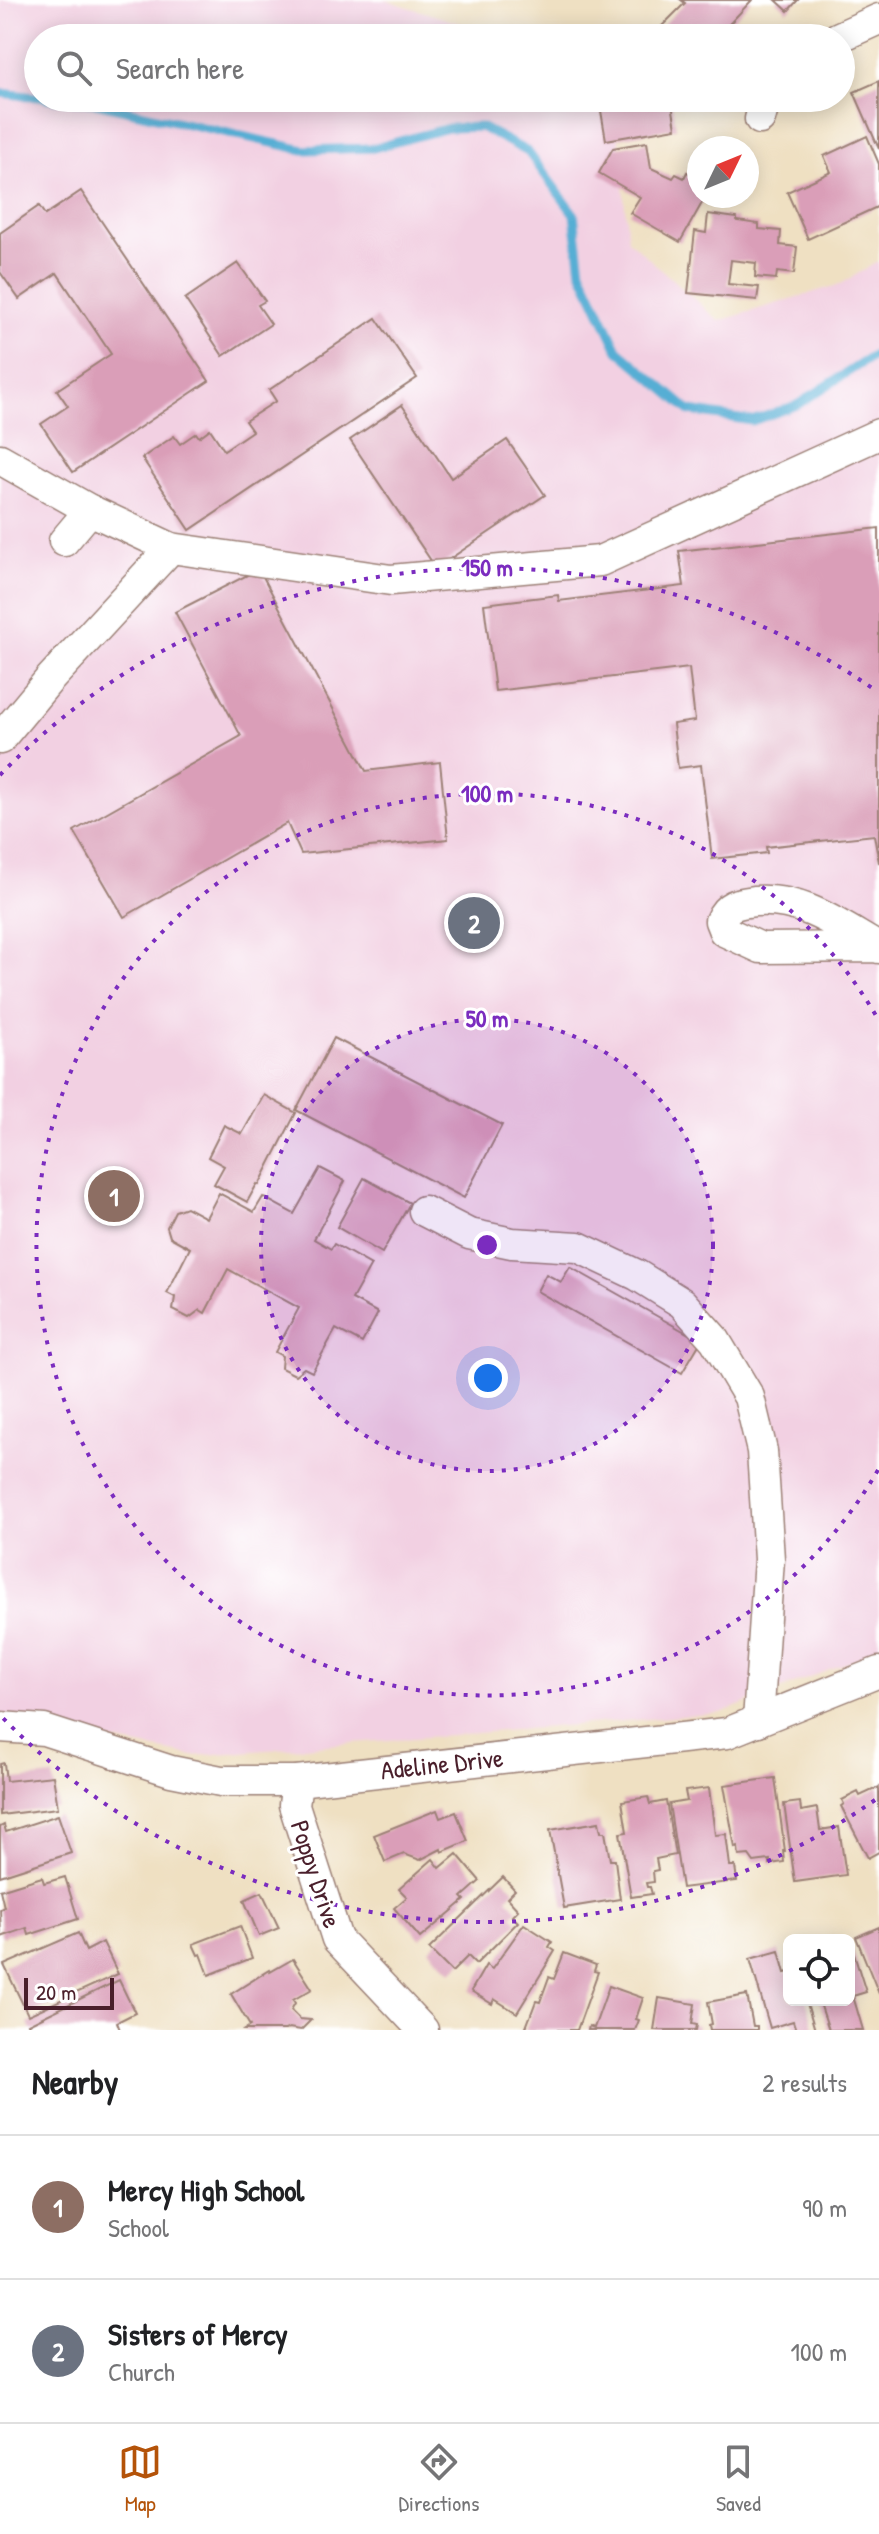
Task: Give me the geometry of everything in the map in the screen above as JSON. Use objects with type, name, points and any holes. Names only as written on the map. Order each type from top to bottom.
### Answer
[{"type":"street","points":[[855,30],[879,19]]},
{"type":"street","points":[[1,462],[90,510],[171,548],[391,580],[600,561],[879,434]]},
{"type":"street","points":[[64,541],[90,510]]},
{"type":"street","points":[[0,739],[49,680],[171,548]]},
{"type":"street","points":[[424,1211],[469,1234],[512,1243],[578,1247],[637,1275],[682,1303],[715,1340],[749,1397],[762,1451],[769,1559],[758,1721]]},
{"type":"street","name":"Adeline Drive","points":[[0,1727],[44,1730],[171,1771],[221,1781],[297,1781],[727,1733],[879,1672]]},
{"type":"street","name":"Poppy Drive","points":[[297,1781],[294,1805],[337,1939],[423,2030]]},
{"type":"shaded area","points":[[0,0],[386,0],[462,24],[24,24],[24,112],[616,112],[628,240],[719,321],[841,284],[879,261],[879,1650],[721,1713],[193,1756],[0,1720]]},
{"type":"building","points":[[681,0],[752,0],[729,24],[664,24],[685,3]]},
{"type":"building","points":[[776,0],[798,0],[788,11]]},
{"type":"building","points":[[879,81],[879,149],[855,94]]},
{"type":"building","points":[[601,112],[673,112],[676,128],[606,140]]},
{"type":"building","points":[[867,136],[879,164],[879,206],[808,239],[787,192],[831,172],[824,156]]},
{"type":"building","points":[[647,142],[651,168],[673,178],[676,174],[684,178],[687,172],[687,208],[699,208],[680,242],[630,213],[640,197],[599,173],[613,148]]},
{"type":"building","points":[[81,191],[209,381],[73,472],[41,424],[68,406],[57,390],[111,354],[57,273],[19,299],[0,272],[0,233],[39,206],[45,215]]},
{"type":"building","points":[[708,214],[759,224],[759,229],[781,231],[780,245],[797,247],[794,274],[777,272],[776,279],[755,277],[756,263],[731,260],[728,284],[759,287],[757,300],[688,293],[695,231],[706,233]]},
{"type":"building","points":[[238,263],[265,301],[258,305],[271,324],[223,356],[185,299]]},
{"type":"building","points":[[376,318],[417,378],[190,530],[142,458],[174,436],[180,444],[196,433],[199,437],[210,429],[224,450],[252,431],[245,421],[276,401],[269,390]]},
{"type":"building","points":[[402,405],[451,478],[507,440],[545,495],[436,568],[350,440]]},
{"type":"building","points":[[879,528],[879,863],[874,835],[766,847],[767,853],[712,859],[701,765],[678,768],[673,724],[695,721],[689,668],[495,691],[484,604],[558,595],[559,601],[684,586],[679,551]]},
{"type":"building","points":[[259,569],[366,771],[440,762],[448,839],[301,854],[287,823],[124,917],[74,831],[241,736],[175,612]]},
{"type":"building","points":[[334,1038],[502,1125],[464,1198],[296,1110]]},
{"type":"building","points":[[264,1095],[296,1113],[247,1202],[214,1184],[224,1166],[208,1157],[224,1125],[242,1134]]},
{"type":"building","points":[[320,1168],[345,1181],[314,1239],[331,1249],[334,1244],[371,1265],[352,1299],[378,1313],[362,1343],[336,1329],[312,1372],[304,1368],[295,1375],[281,1368],[282,1356],[275,1352],[299,1308],[228,1269],[205,1313],[200,1310],[189,1318],[173,1310],[175,1297],[167,1293],[190,1248],[170,1237],[167,1227],[175,1211],[186,1207],[206,1218],[219,1193],[254,1212],[263,1197],[294,1214]]},
{"type":"building","points":[[364,1178],[410,1203],[382,1253],[337,1227]]},
{"type":"building","points":[[570,1267],[701,1341],[682,1373],[537,1291],[546,1274],[561,1282]]},
{"type":"building","points":[[4,1763],[6,1781],[53,1776],[58,1808],[0,1815],[0,1764]]},
{"type":"building","points":[[775,1778],[784,1862],[754,1862],[749,1855],[739,1856],[738,1847],[735,1848],[724,1785]]},
{"type":"building","points":[[879,1787],[879,1852],[868,1858],[841,1806],[844,1804],[842,1800],[858,1792],[860,1796]]},
{"type":"building","points":[[709,1788],[715,1835],[726,1834],[730,1866],[735,1866],[737,1881],[682,1888],[669,1804],[687,1801],[685,1791]]},
{"type":"building","points":[[648,1797],[650,1804],[666,1801],[675,1855],[656,1859],[658,1870],[653,1871],[654,1882],[646,1883],[652,1894],[631,1897],[620,1833],[627,1832],[622,1801]]},
{"type":"building","points":[[800,1802],[801,1811],[817,1808],[820,1830],[839,1827],[846,1875],[795,1882],[784,1804]]},
{"type":"building","points":[[437,1810],[440,1818],[456,1812],[468,1841],[442,1852],[441,1849],[420,1860],[404,1854],[385,1862],[374,1835]]},
{"type":"building","points":[[58,1815],[71,1853],[0,1876],[0,1827],[4,1825],[6,1832]]},
{"type":"building","points":[[599,1822],[601,1832],[605,1832],[610,1860],[615,1860],[620,1899],[564,1908],[550,1830]]},
{"type":"building","points":[[457,1854],[480,1881],[462,1897],[465,1900],[420,1938],[394,1908],[407,1897],[399,1889],[433,1859],[440,1868]]},
{"type":"building","points":[[42,1877],[44,1883],[65,1877],[78,1919],[29,1935],[27,1928],[1,1937],[0,1909],[4,1907],[0,1890]]},
{"type":"building","points":[[503,1877],[515,1890],[507,1898],[518,1910],[512,1916],[518,1922],[476,1964],[468,1956],[452,1972],[429,1949]]},
{"type":"building","points":[[262,1892],[279,1928],[259,1936],[244,1900]]},
{"type":"building","points":[[524,1924],[552,1942],[549,1947],[555,1951],[517,2013],[494,1999],[492,2004],[471,1991],[486,1965],[492,1969]]},
{"type":"building","points":[[240,1926],[252,1958],[209,1975],[201,1954],[198,1955],[193,1944]]},
{"type":"building","points":[[879,1927],[879,1994],[856,1937]]},
{"type":"building","points":[[78,1933],[86,1951],[103,1942],[118,1974],[28,2015],[4,1965]]},
{"type":"building","points":[[779,1951],[783,1966],[783,2006],[808,2006],[815,2030],[796,2030],[793,2021],[770,2028],[750,1959]]},
{"type":"building","points":[[564,1953],[596,1965],[594,1971],[598,1972],[577,2030],[525,2030],[536,2001],[540,2002],[549,1977],[554,1979]]},
{"type":"building","points":[[855,1957],[866,1992],[855,1995]]},
{"type":"building","points":[[293,1959],[312,1989],[293,2000],[295,2003],[291,2010],[300,2019],[311,2020],[301,2030],[244,2030],[250,2026],[231,1994]]},
{"type":"building","points":[[119,1980],[135,2013],[117,2022],[120,2030],[31,2030],[28,2024]]},
{"type":"building","points":[[609,1986],[643,1998],[635,2030],[588,2030],[589,2026],[594,2028]]},
{"type":"building","points":[[747,1995],[753,2026],[757,2026],[757,2030],[710,2030],[709,2025],[712,2024],[708,2002]]},
{"type":"building","points":[[659,1998],[695,2004],[692,2024],[697,2025],[696,2030],[654,2030]]},
{"type":"building","points":[[855,2003],[863,2030],[829,2030],[821,2006],[855,2006]]},
{"type":"waterway","points":[[0,93],[24,96]]},
{"type":"waterway","points":[[135,112],[304,150],[374,148],[448,128],[481,127],[528,152],[574,214],[581,271],[618,350],[690,411],[752,421],[797,405],[879,352]]},
{"type":"place","name":"Sisters of Mercy","points":[[474,923]]},
{"type":"place","name":"Mercy High School","points":[[114,1196]]}]
